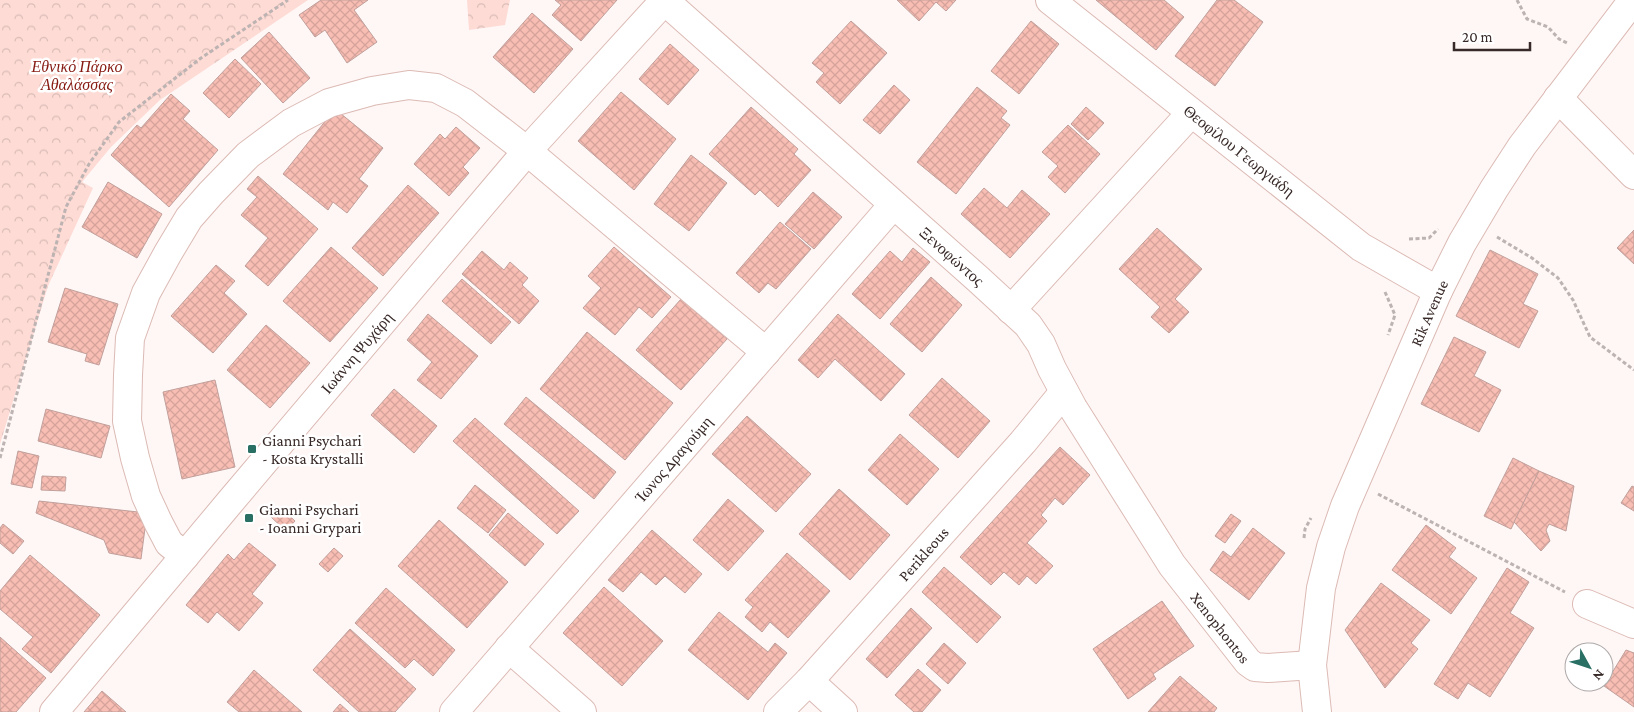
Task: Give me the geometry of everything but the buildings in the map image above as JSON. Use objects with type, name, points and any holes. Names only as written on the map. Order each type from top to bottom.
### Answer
[{"type":"street","name":"Ιωάννη Ψυχάρη","points":[[54,712],[527,152],[665,0]]},
{"type":"street","name":"Ξενοφώντος","points":[[665,0],[1028,325],[1040,344],[1064,392],[1172,565]]},
{"type":"street","name":"Θεοφίλου Γεωργιάδη","points":[[1050,0],[1360,247],[1438,291]]},
{"type":"street","name":"Rik Avenue","points":[[1317,712],[1312,665],[1321,588],[1332,547],[1346,506],[1438,291],[1462,243],[1522,146],[1633,0]]},
{"type":"street","points":[[184,556],[169,542],[158,522],[146,496],[135,458],[127,421],[130,338],[146,293],[189,218],[248,155],[291,123],[329,103],[372,91],[409,85],[436,88],[465,103],[527,152],[766,352]]},
{"type":"street","points":[[1558,98],[1634,175]]},
{"type":"street","points":[[1011,310],[1191,113]]},
{"type":"street","name":"Ίωνος Δραγούμη","points":[[454,712],[893,205]]},
{"type":"street","name":"Perikleous","points":[[778,712],[1023,442],[1064,392]]},
{"type":"street","name":"Xenophontos","points":[[1172,565],[1248,662],[1256,667],[1268,668],[1312,665]]},
{"type":"street","points":[[1586,604],[1630,614]]},
{"type":"street","points":[[509,648],[582,712]]},
{"type":"street","points":[[808,681],[843,712]]},
{"type":"path","points":[[0,458],[66,207],[89,164],[119,122],[201,58],[288,0]]},
{"type":"path","points":[[1517,0],[1527,19],[1548,27],[1559,39],[1571,44]]},
{"type":"path","points":[[1490,233],[1532,258],[1558,278],[1573,300],[1590,337],[1634,370]]},
{"type":"path","points":[[1356,482],[1586,604]]},
{"type":"green space","name":"Εθνικό Πάρκο Αθαλάσσας","points":[[0,0],[308,0],[160,100],[111,147],[82,182],[93,188],[48,286],[0,444]]},
{"type":"green space","points":[[467,0],[510,0],[505,25],[469,30]]},
{"type":"place","name":"Gianni Psychari - Kosta Krystalli","points":[[252,449]]},
{"type":"place","name":"Gianni Psychari - Ioanni Grypari","points":[[249,518]]}]
